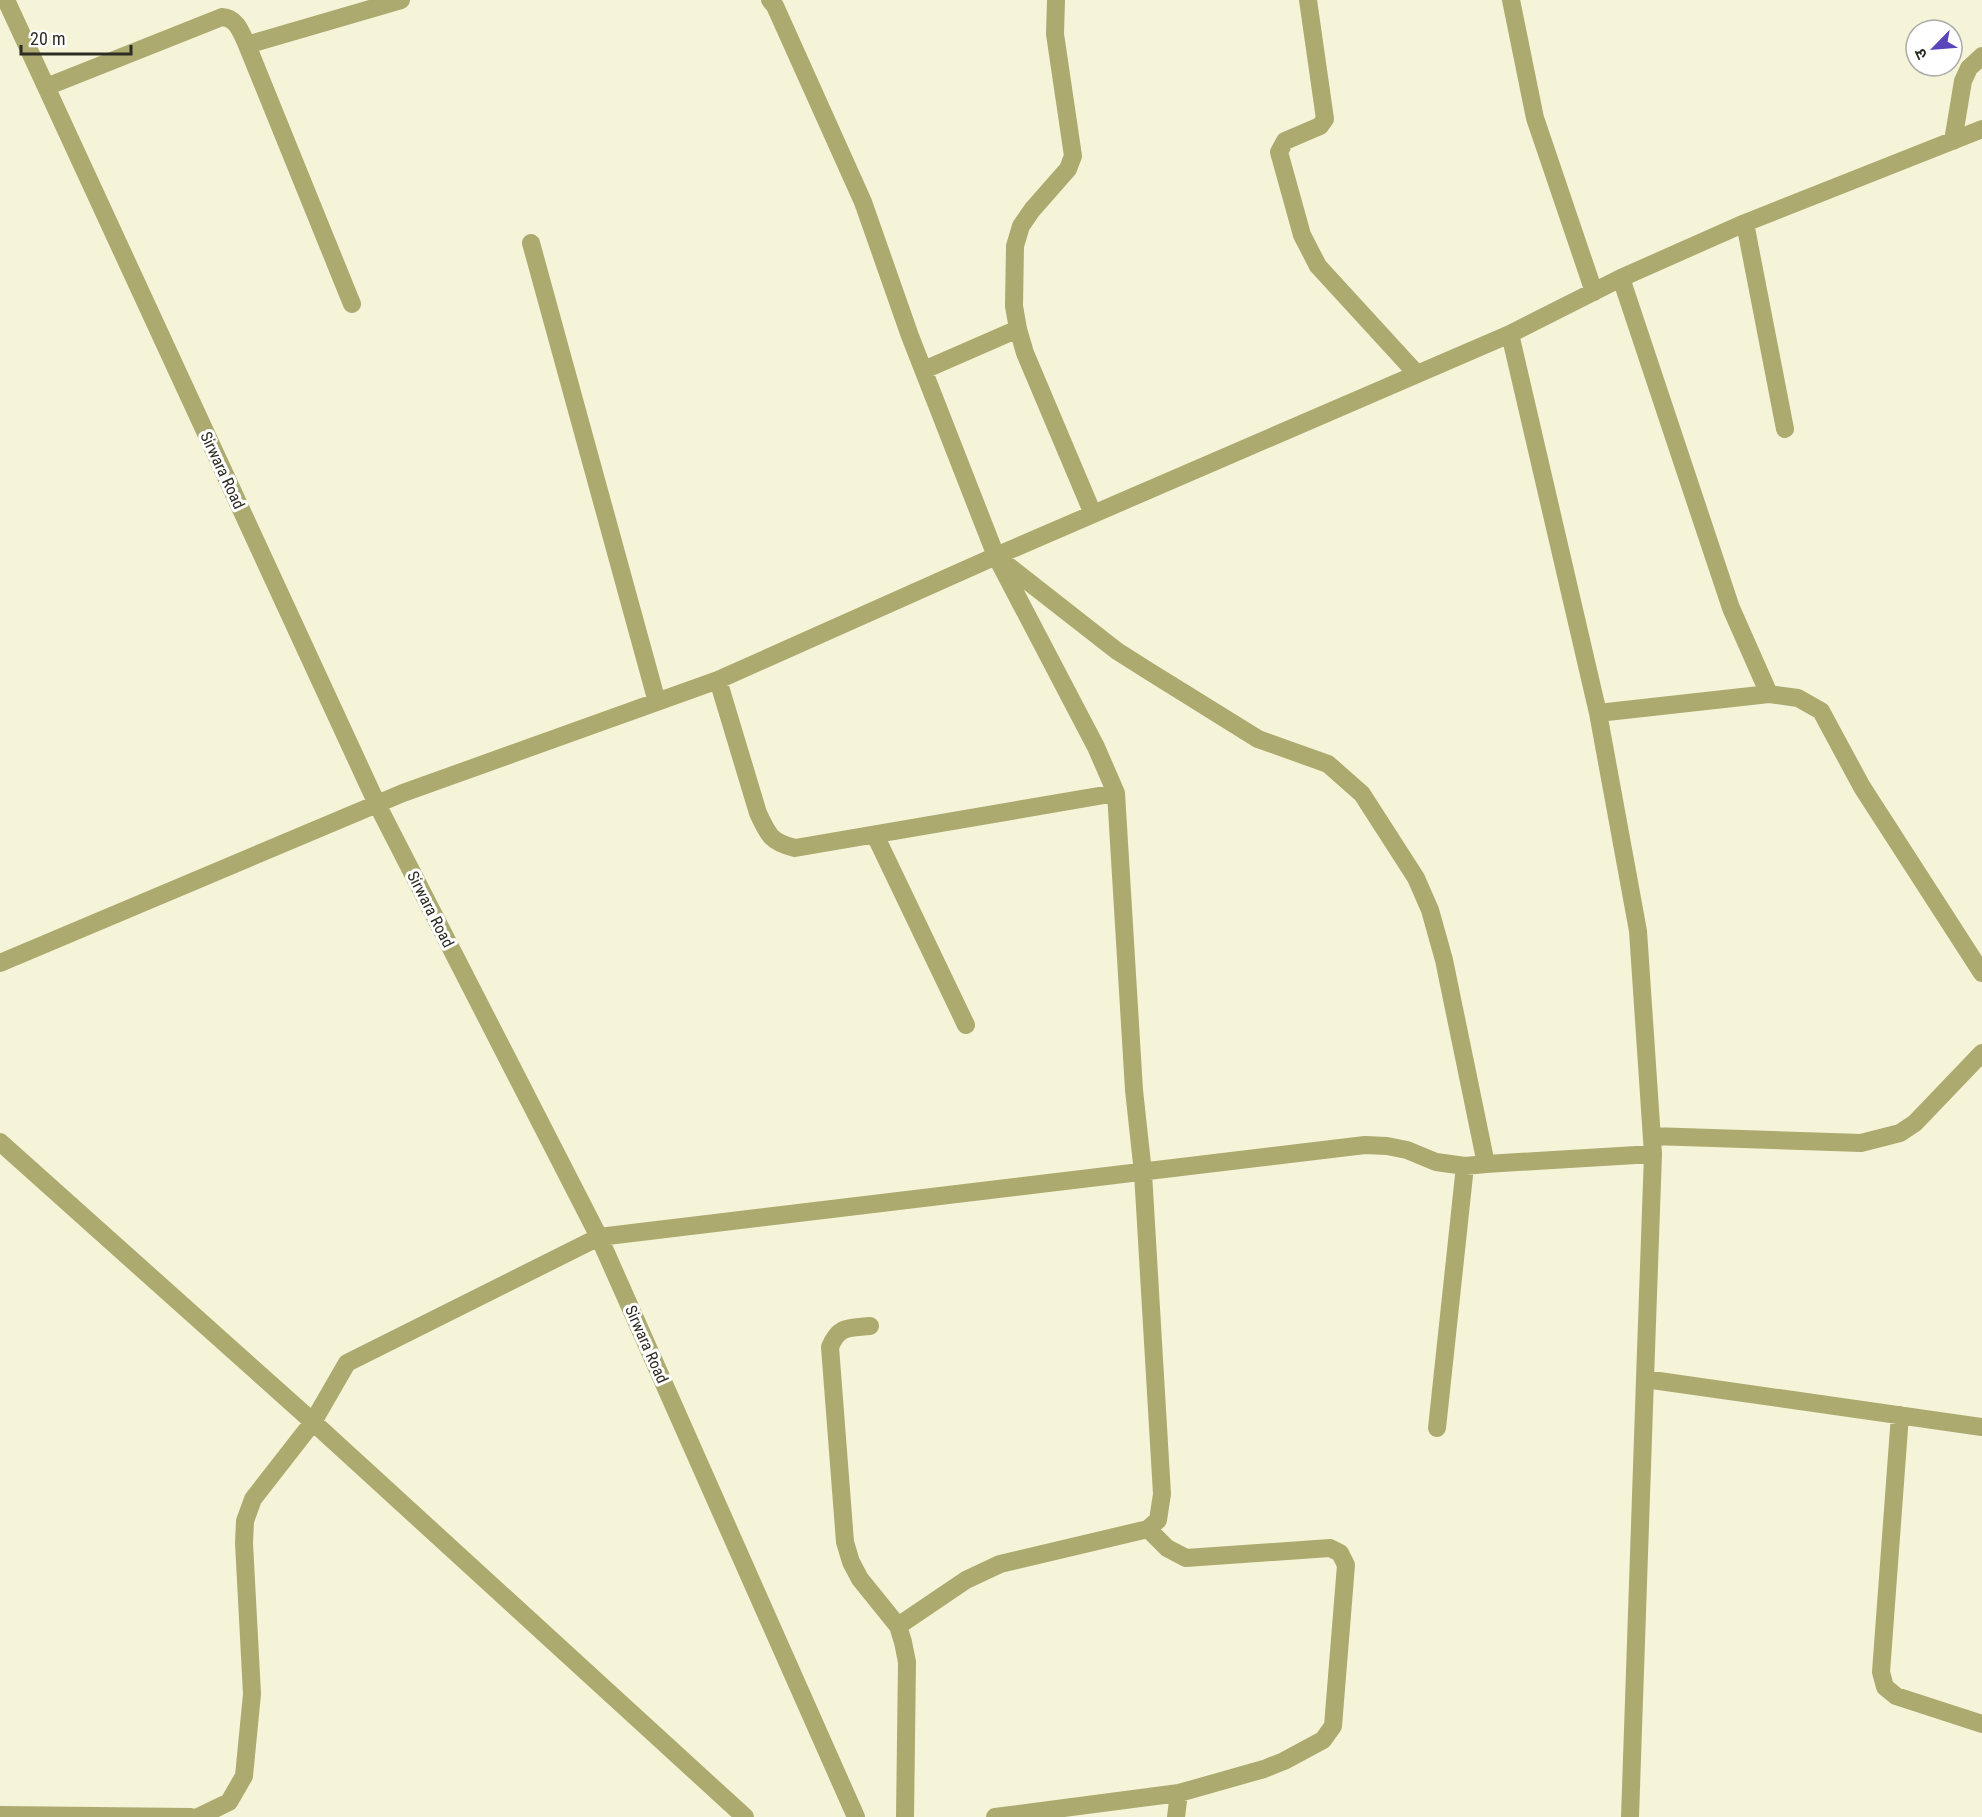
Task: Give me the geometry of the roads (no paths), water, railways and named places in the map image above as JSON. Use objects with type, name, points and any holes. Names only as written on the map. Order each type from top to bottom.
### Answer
[{"type":"street","name":"Sirwara Road","points":[[6,0],[377,804],[599,1237],[856,1817]]},
{"type":"street","points":[[247,45],[400,0]]},
{"type":"street","points":[[770,0],[775,6],[863,202],[924,370],[996,556],[1096,747],[1116,793],[1134,1090],[1143,1173],[1162,1494],[1158,1520],[1148,1529],[1000,1564],[966,1580],[898,1626]]},
{"type":"street","points":[[1056,0],[1055,34],[1073,156],[1068,169],[1020,226],[1015,246],[1014,306],[1025,353],[1092,514]]},
{"type":"street","points":[[1308,0],[1325,119],[1320,126],[1285,141],[1279,152],[1302,235],[1318,266],[1417,374]]},
{"type":"street","points":[[1511,0],[1535,118],[1594,292]]},
{"type":"street","points":[[46,87],[222,17],[235,21],[247,45],[352,304]]},
{"type":"street","points":[[1953,141],[1963,81],[1969,68],[1982,56]]},
{"type":"street","points":[[0,963],[377,804],[718,680],[1092,514],[1510,334],[1621,278],[1745,223],[1982,129]]},
{"type":"street","points":[[1745,223],[1785,429]]},
{"type":"street","points":[[531,243],[657,702]]},
{"type":"street","points":[[1621,278],[1731,608],[1769,694]]},
{"type":"street","points":[[924,370],[1018,329]]},
{"type":"street","points":[[1510,334],[1598,713],[1638,931],[1653,1145],[1630,1817]]},
{"type":"street","points":[[996,556],[1127,658],[1258,740],[1328,764],[1362,794],[1416,878],[1430,910],[1444,960],[1486,1164]]},
{"type":"street","points":[[718,680],[758,813],[766,831],[779,844],[795,848],[1116,793]]},
{"type":"street","points":[[1598,713],[1769,694],[1798,698],[1821,711],[1862,787],[1982,973]]},
{"type":"street","points":[[875,835],[966,1025]]},
{"type":"street","points":[[198,1817],[229,1802],[244,1776],[252,1694],[244,1521],[253,1498],[313,1422],[347,1363],[599,1237],[1365,1145],[1407,1150],[1436,1161],[1466,1166],[1653,1145],[1861,1143],[1880,1140],[1900,1133],[1915,1123],[1982,1053]]},
{"type":"street","points":[[0,1142],[313,1422],[745,1817]]},
{"type":"street","points":[[1437,1428],[1466,1166]]},
{"type":"street","points":[[870,1326],[843,1329],[834,1337],[830,1347],[845,1542],[851,1562],[860,1579],[898,1626],[907,1662],[905,1817]]},
{"type":"street","points":[[1645,1379],[1982,1426]]},
{"type":"street","points":[[1900,1415],[1881,1672],[1885,1687],[1896,1696],[1982,1724]]},
{"type":"street","points":[[995,1817],[1179,1793],[1264,1769],[1284,1761],[1323,1740],[1333,1726],[1346,1565],[1340,1553],[1330,1548],[1186,1558],[1167,1548],[1148,1529]]},
{"type":"street","points":[[1176,1817],[1179,1793]]},
{"type":"street","points":[[0,1815],[191,1817]]}]
